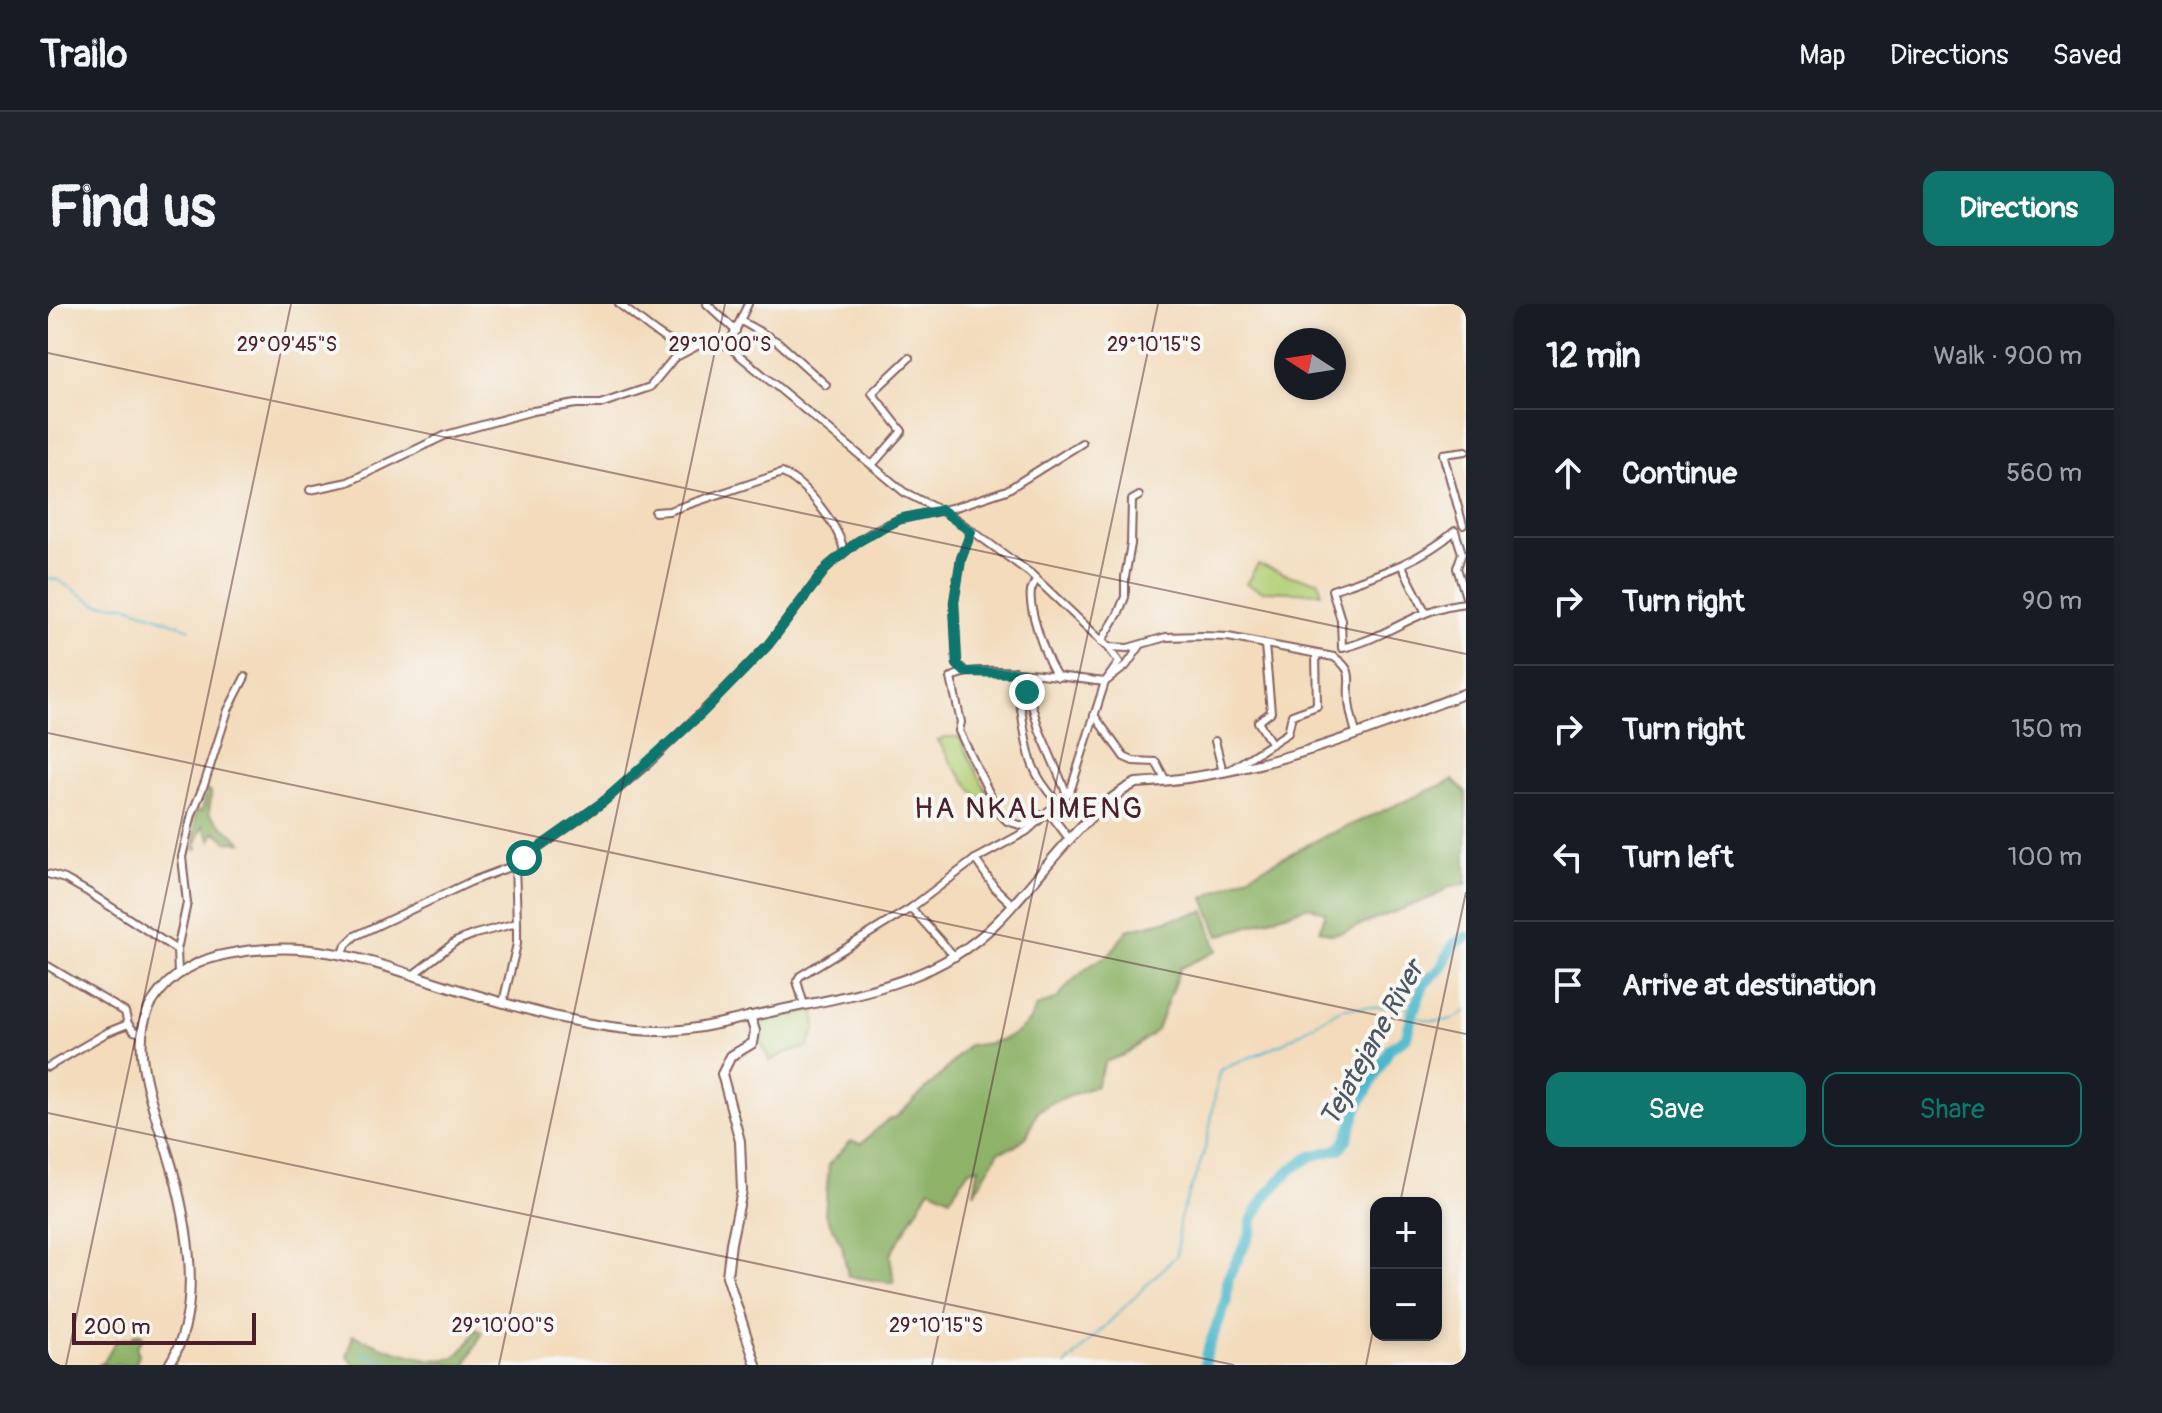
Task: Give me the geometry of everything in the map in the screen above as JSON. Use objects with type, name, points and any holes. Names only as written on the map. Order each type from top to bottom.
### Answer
[{"type":"main road","points":[[169,1365],[186,1328],[190,1299],[189,1263],[175,1177],[142,1060],[141,1033],[151,1004],[178,974],[209,958],[261,948],[308,947],[343,954],[577,1021],[636,1030],[698,1027],[834,1001],[901,982],[955,957],[981,938],[1070,840],[1123,789],[1136,783],[1223,773],[1296,756],[1466,693]]},
{"type":"main road","points":[[750,1016],[755,1031],[753,1043],[731,1056],[722,1074],[740,1141],[741,1178],[740,1208],[727,1276],[756,1365]]},
{"type":"street","points":[[619,304],[679,346],[695,347]]},
{"type":"street","points":[[707,304],[736,331]]},
{"type":"street","points":[[728,346],[748,304]]},
{"type":"street","points":[[741,321],[778,342],[826,385]]},
{"type":"street","points":[[310,490],[348,482],[446,435],[533,411],[576,404],[600,404],[650,387],[674,358],[713,341],[728,346],[914,500],[942,510],[1036,580],[1108,647],[1119,662],[1105,682],[1074,783],[1067,794],[1027,831],[975,859],[911,908],[800,976],[797,981],[804,1005]]},
{"type":"street","points":[[873,464],[902,431],[872,393],[909,358]]},
{"type":"street","points":[[343,954],[346,945],[355,936],[470,882],[515,865],[603,802],[702,713],[768,645],[815,580],[844,552],[877,529],[900,519],[1007,490],[1082,443]]},
{"type":"street","points":[[1466,451],[1443,454],[1464,524],[1441,543],[1402,566],[1332,590],[1341,620],[1342,648],[1359,645],[1425,611],[1466,603]]},
{"type":"street","points":[[655,512],[669,511],[782,473],[794,478],[812,496],[842,540],[844,552]]},
{"type":"street","points":[[1101,642],[1123,604],[1131,544],[1132,500],[1139,496]]},
{"type":"street","points":[[1455,531],[1462,553],[1457,568],[1466,597]]},
{"type":"street","points":[[965,672],[957,664],[954,602],[961,559],[971,532]]},
{"type":"street","points":[[1402,566],[1425,611]]},
{"type":"street","points":[[1036,580],[1031,591],[1035,619],[1058,677]]},
{"type":"street","points":[[1108,647],[1121,649],[1140,646],[1166,637],[1228,637],[1334,657],[1343,663],[1351,677],[1349,705],[1356,733]]},
{"type":"street","points":[[1265,645],[1271,712],[1258,722],[1272,744]]},
{"type":"street","points":[[1047,812],[1023,826],[1007,821],[999,813],[959,731],[960,712],[951,678],[965,672],[1018,672],[1105,682],[1126,666],[1140,646]]},
{"type":"street","points":[[1215,741],[1223,773],[1288,733],[1292,715],[1317,706],[1316,654]]},
{"type":"street","points":[[1018,672],[1067,794]]},
{"type":"street","points":[[1018,672],[1016,691],[1028,756],[1045,789],[1057,802]]},
{"type":"street","points":[[178,974],[177,950],[187,903],[182,857],[192,814],[228,710],[245,677]]},
{"type":"street","points":[[1094,715],[1124,757],[1133,761],[1156,762],[1166,781]]},
{"type":"street","points":[[1047,812],[1070,840]]},
{"type":"street","points":[[975,859],[995,888],[1013,905]]},
{"type":"street","points":[[503,1002],[517,944],[515,865]]},
{"type":"street","points":[[48,874],[65,879],[88,892],[177,950]]},
{"type":"street","points":[[911,908],[955,957]]},
{"type":"street","points":[[414,974],[455,942],[517,923]]},
{"type":"street","points":[[48,966],[125,1012],[128,1024],[141,1033]]},
{"type":"street","points":[[48,1067],[108,1032],[128,1024]]},
{"type":"green space","points":[[1258,564],[1294,577],[1319,581],[1321,593],[1263,591],[1246,584]]},
{"type":"green space","points":[[959,737],[992,802],[985,806],[952,764],[938,740]]},
{"type":"green space","points":[[1453,780],[1466,793],[1466,884],[1451,886],[1433,897],[1343,932],[1332,934],[1319,930],[1326,913],[1309,906],[1219,936],[1204,898],[1323,837]]},
{"type":"green space","points":[[207,790],[211,792],[210,814],[242,843],[227,841],[215,831],[211,840],[203,825],[195,850],[195,810],[202,811]]},
{"type":"green space","points":[[1205,911],[1217,951],[1180,968],[1157,1030],[1128,1053],[1105,1062],[1096,1086],[1055,1101],[1037,1112],[1027,1136],[1014,1147],[999,1151],[974,1193],[979,1167],[969,1170],[950,1198],[930,1188],[890,1255],[894,1283],[848,1276],[842,1245],[825,1214],[829,1164],[851,1141],[862,1143],[887,1120],[896,1117],[968,1045],[999,1040],[1026,1025],[1036,1007],[1057,999],[1071,982],[1111,953],[1127,930]]},
{"type":"green space","points":[[815,1011],[816,1028],[808,1047],[770,1061],[762,1045],[760,1021]]},
{"type":"green space","points":[[477,1329],[482,1333],[466,1365],[355,1365],[347,1357],[353,1335],[416,1356],[452,1358],[463,1349]]},
{"type":"green space","points":[[135,1334],[141,1334],[143,1338],[136,1347],[139,1354],[135,1365],[97,1365],[103,1363],[116,1340],[131,1339]]},
{"type":"waterway","points":[[48,578],[56,579],[97,604],[125,605],[190,629]]},
{"type":"waterway","name":"Tejatejane River","points":[[1205,1365],[1206,1354],[1226,1302],[1228,1278],[1251,1232],[1252,1220],[1266,1196],[1290,1170],[1312,1156],[1339,1149],[1347,1139],[1359,1104],[1390,1048],[1406,1038],[1424,984],[1440,969],[1454,944],[1466,937]]},
{"type":"waterway","points":[[1066,1365],[1177,1255],[1180,1218],[1205,1147],[1221,1070],[1285,1042],[1342,1008],[1405,1006],[1418,1016],[1434,1021],[1451,1019],[1466,1011]]},
{"type":"waterway","points":[[360,1351],[392,1365]]},
{"type":"district","name":"HA NKALIMENG","points":[[1029,808]]},
{"type":"route","points":[[524,858],[603,802],[702,713],[768,645],[828,566],[857,542],[900,519],[942,510],[971,532],[961,559],[961,574],[954,602],[957,664],[965,672],[1017,671],[1022,673],[1027,692]]}]
